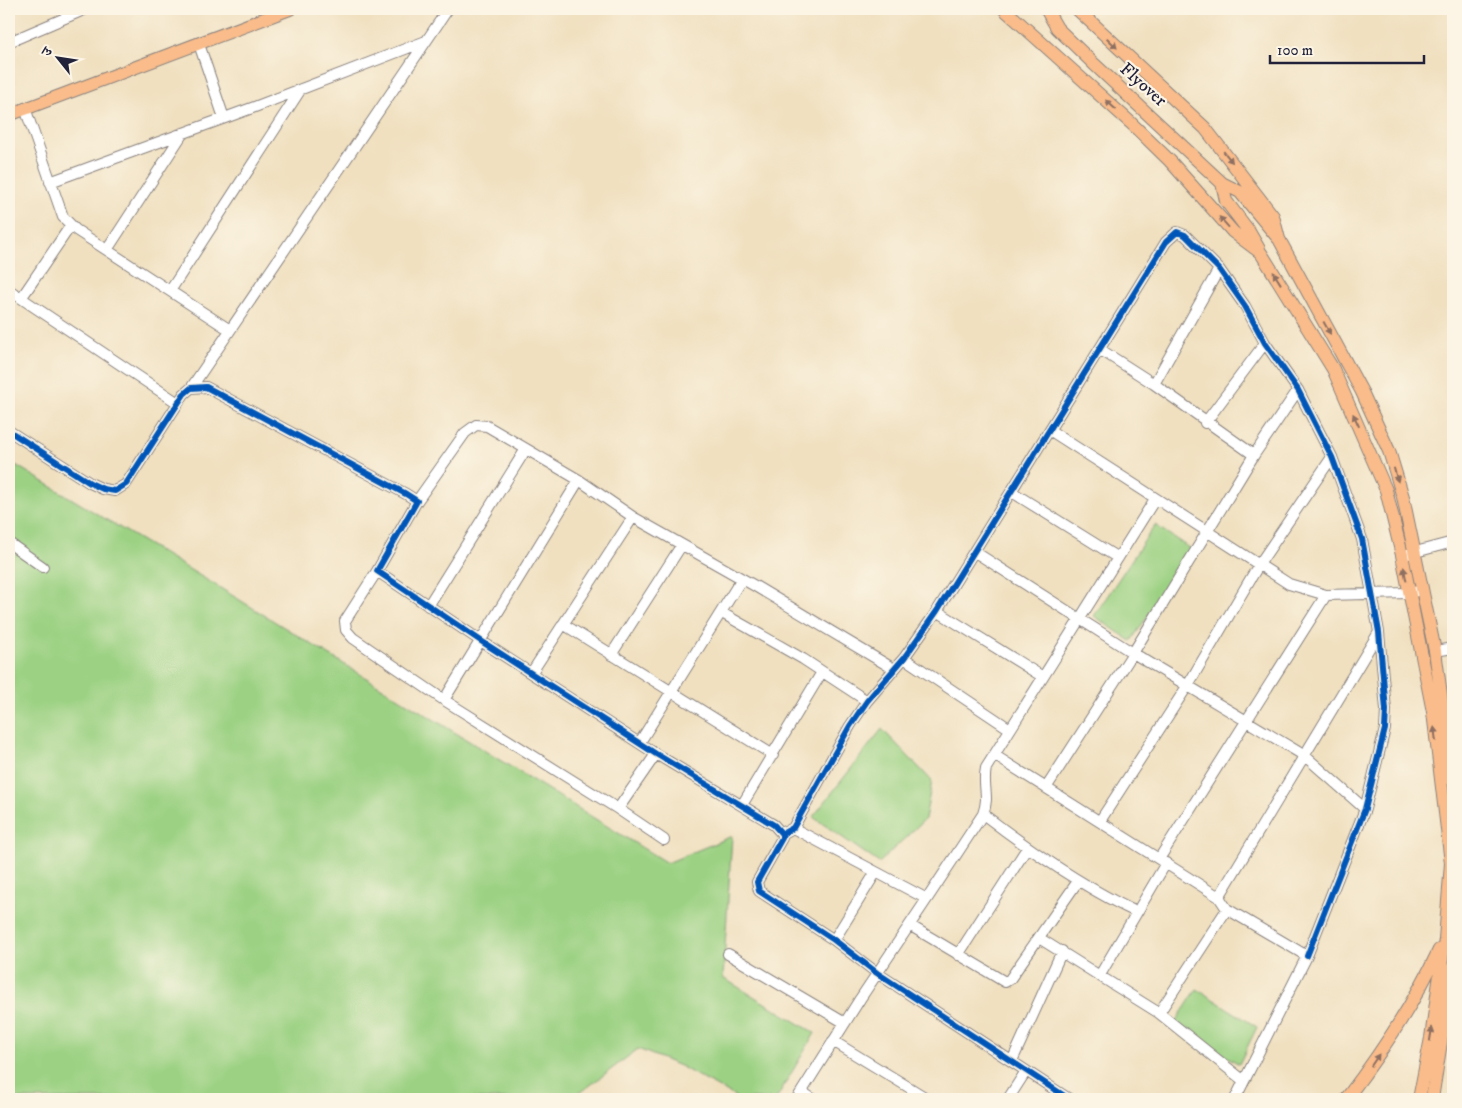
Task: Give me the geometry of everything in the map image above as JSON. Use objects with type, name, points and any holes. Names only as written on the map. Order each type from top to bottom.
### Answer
[{"type":"main road","points":[[9,115],[290,9]]},
{"type":"main road","points":[[1004,9],[1016,14],[1131,123],[1170,161],[1234,232],[1261,254]]},
{"type":"main road","name":"Flyover","points":[[1046,9],[1057,28],[1088,58],[1222,182],[1240,192],[1279,239]]},
{"type":"main road","points":[[1077,9],[1205,128],[1273,216],[1279,239],[1362,392],[1389,450],[1403,497],[1408,554],[1433,712],[1451,863],[1445,939],[1431,1038],[1419,1099]]},
{"type":"main road","name":"Flyover","points":[[1222,182],[1226,201],[1248,230],[1333,369],[1386,490],[1408,554]]},
{"type":"main road","points":[[1415,592],[1435,651],[1453,781]]},
{"type":"main road","points":[[1346,1099],[1371,1067],[1418,996],[1445,939]]},
{"type":"main road","points":[[1432,1099],[1453,967]]},
{"type":"street","points":[[9,42],[86,9]]},
{"type":"street","points":[[9,431],[103,490],[115,492],[126,484],[178,403],[191,388],[448,9]]},
{"type":"street","points":[[50,182],[426,41]]},
{"type":"street","points":[[198,44],[224,118]]},
{"type":"street","points":[[170,291],[301,89]]},
{"type":"street","points":[[25,108],[63,217],[71,225],[107,250],[230,330]]},
{"type":"street","points":[[107,250],[183,133]]},
{"type":"street","points":[[22,297],[71,225]]},
{"type":"street","points":[[1069,1099],[877,973],[834,940],[759,891],[757,882],[782,834],[793,828],[850,726],[867,701],[904,658],[937,611],[1172,235],[1177,232],[1185,235],[1219,269],[1245,306],[1265,342],[1298,390],[1332,457],[1362,539],[1379,632],[1386,719],[1365,809],[1307,956],[1235,1099]]},
{"type":"street","points":[[1154,384],[1219,269]]},
{"type":"street","points":[[9,290],[178,403]]},
{"type":"street","points":[[1205,422],[1265,342]]},
{"type":"street","points":[[1101,350],[1154,384],[1254,455]]},
{"type":"street","points":[[191,388],[206,387],[417,501]]},
{"type":"street","points":[[1046,788],[1133,653],[1254,455],[1298,390]]},
{"type":"street","points":[[664,840],[444,700],[353,638],[346,630],[345,621],[377,571],[417,501],[465,433],[476,424],[487,426],[579,480],[633,517],[681,546],[755,586],[894,669]]},
{"type":"street","points":[[1051,431],[1258,566],[1289,584],[1326,595],[1415,592]]},
{"type":"street","points":[[428,606],[526,449]]},
{"type":"street","points":[[1100,821],[1188,685],[1258,566],[1332,457]]},
{"type":"street","points":[[444,700],[579,480]]},
{"type":"street","points":[[1012,492],[1118,558]]},
{"type":"street","points":[[813,1099],[799,1096],[877,973],[911,926],[983,814],[988,800],[984,779],[986,768],[1155,499]]},
{"type":"street","points":[[532,672],[633,517]]},
{"type":"street","points":[[1408,554],[1453,542]]},
{"type":"street","points":[[9,543],[43,567]]},
{"type":"street","points":[[611,655],[681,546]]},
{"type":"street","points":[[975,552],[1133,653],[1305,756],[1365,809]]},
{"type":"street","points":[[377,571],[480,641],[532,672],[656,754],[742,805],[774,826],[782,834]]},
{"type":"street","points":[[640,742],[741,580]]},
{"type":"street","points":[[1100,976],[1162,861],[1326,595]]},
{"type":"street","points":[[937,611],[1043,677]]},
{"type":"street","points":[[722,613],[867,701]]},
{"type":"street","points":[[563,624],[773,755]]},
{"type":"street","points":[[1219,898],[1379,632]]},
{"type":"street","points":[[1435,651],[1453,648]]},
{"type":"street","points":[[904,658],[1010,729]]},
{"type":"street","points":[[742,805],[822,672]]},
{"type":"street","points":[[618,809],[656,754]]},
{"type":"street","points":[[994,755],[1219,898],[1227,909],[1307,956]]},
{"type":"street","points":[[983,814],[1027,848],[1078,881],[1136,912]]},
{"type":"street","points":[[793,828],[927,899]]},
{"type":"street","points":[[958,955],[1027,848]]},
{"type":"street","points":[[834,940],[876,872]]},
{"type":"street","points":[[911,926],[1005,982],[1010,980],[1078,881]]},
{"type":"street","points":[[1159,1013],[1227,909]]},
{"type":"street","points":[[1039,938],[1159,1013],[1244,1081]]},
{"type":"street","points":[[1012,1061],[1062,951]]},
{"type":"street","points":[[728,954],[845,1023]]},
{"type":"street","points":[[834,1041],[928,1099]]},
{"type":"street","points":[[1008,1099],[1026,1071]]},
{"type":"green space","points":[[9,461],[217,586],[667,863],[732,836],[723,978],[815,1033],[776,1099],[739,1099],[680,1066],[638,1049],[572,1099],[9,1099]]},
{"type":"green space","points":[[1155,525],[1192,550],[1131,641],[1094,616]]},
{"type":"green space","points":[[882,729],[932,781],[925,819],[879,863],[813,817]]},
{"type":"green space","points":[[1197,989],[1257,1027],[1239,1064],[1174,1024]]},
{"type":"cycle path","points":[[782,834],[793,828],[850,726],[867,701],[904,658],[937,611],[1166,242],[1177,232],[1185,235],[1219,269],[1245,306],[1265,343],[1298,390],[1332,457],[1362,539],[1379,632],[1386,710],[1385,729],[1365,809],[1307,956]]},
{"type":"cycle path","points":[[9,431],[90,483],[103,489],[115,491],[126,484],[184,394],[191,388],[206,387],[406,494],[417,501],[377,571],[656,754],[774,825],[782,834],[782,838],[757,882],[759,891],[834,940],[877,973],[1069,1099]]}]
